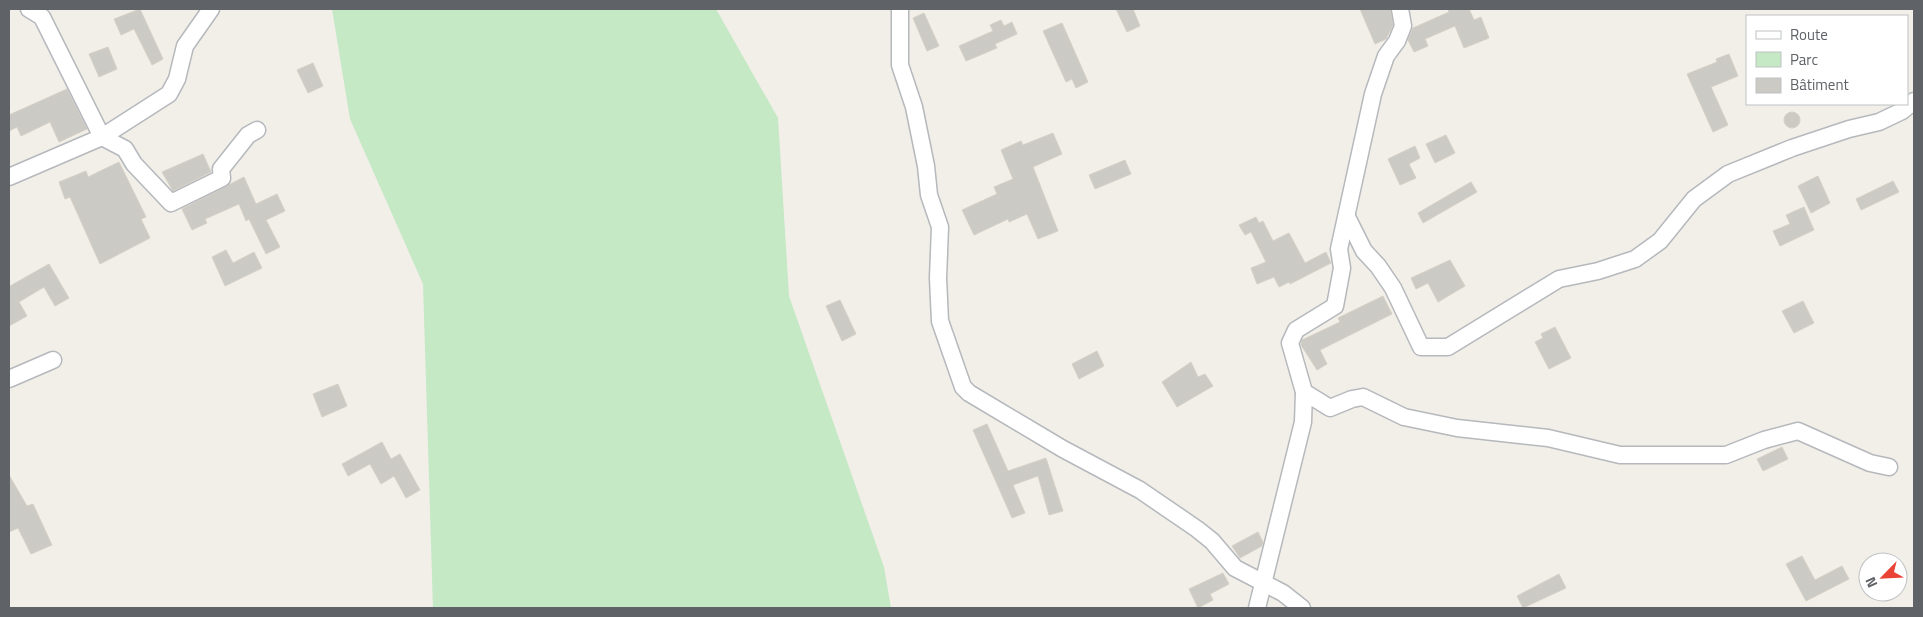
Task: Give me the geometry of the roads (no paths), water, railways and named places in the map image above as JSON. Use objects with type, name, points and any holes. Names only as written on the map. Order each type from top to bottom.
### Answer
[{"type":"street","points":[[29,9],[42,17],[102,137],[125,149],[134,164],[172,203],[222,178],[221,170],[248,135],[257,130]]},
{"type":"street","points":[[9,177],[102,137],[169,94],[177,79],[185,46],[211,9]]},
{"type":"street","points":[[900,9],[900,65],[914,107],[926,166],[928,195],[940,228],[938,278],[940,321],[963,387],[969,393],[1063,449],[1140,490],[1197,529],[1236,568],[1283,593],[1302,608]]},
{"type":"street","points":[[1257,608],[1302,431],[1304,392],[1290,343],[1296,330],[1335,306],[1342,268],[1339,248],[1374,94],[1386,56],[1397,41],[1403,26],[1400,9]]},
{"type":"street","points":[[1347,217],[1364,251],[1378,266],[1393,288],[1421,347],[1448,347],[1559,279],[1598,271],[1635,259],[1660,241],[1694,198],[1728,174],[1792,148],[1849,129],[1879,122],[1902,111],[1914,101]]},
{"type":"street","points":[[9,378],[53,360]]},
{"type":"street","points":[[1304,392],[1330,408],[1352,399],[1363,397],[1404,418],[1457,428],[1548,438],[1620,455],[1726,455],[1764,440],[1798,431],[1870,463],[1889,467]]},
{"type":"street","points":[[1270,556],[1283,593]]}]
